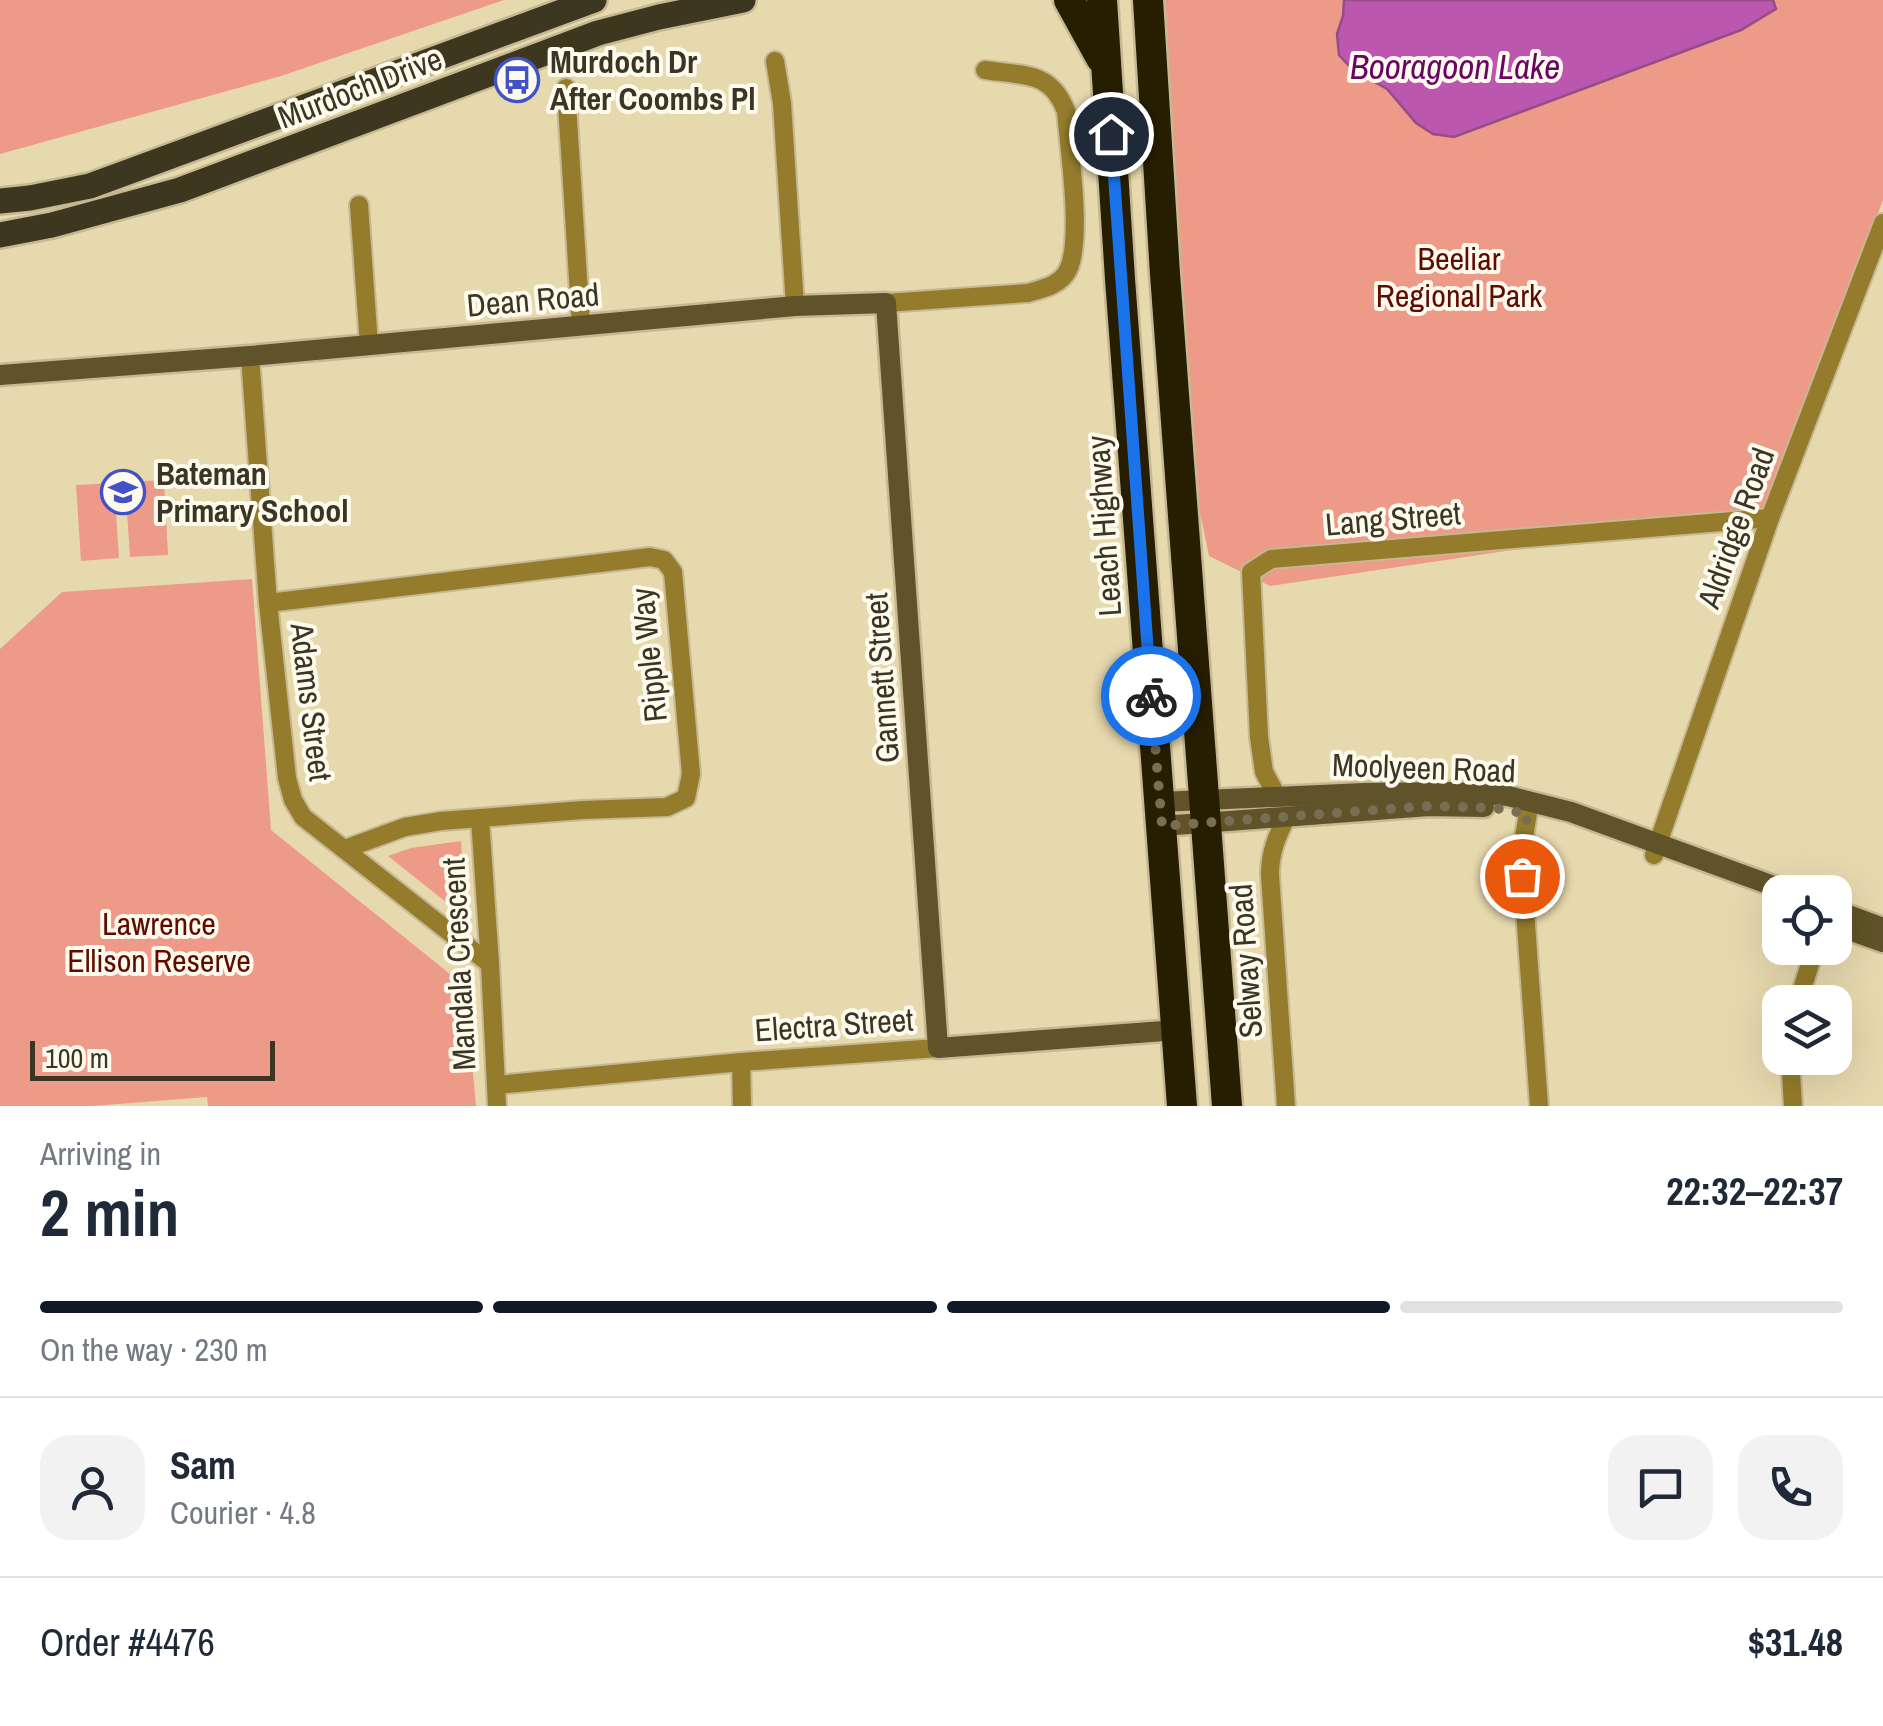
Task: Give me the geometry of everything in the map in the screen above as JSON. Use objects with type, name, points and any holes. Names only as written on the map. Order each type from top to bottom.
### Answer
[{"type":"highway","points":[[1069,0],[1107,69]]},
{"type":"highway","name":"Leach Highway","points":[[1102,0],[1182,1106]]},
{"type":"highway","points":[[1148,0],[1227,1106]]},
{"type":"highway","points":[[1120,279],[1166,274]]},
{"type":"main road","name":"Murdoch Drive","points":[[0,201],[90,186],[594,0]]},
{"type":"main road","name":"Murdoch Drive","points":[[0,235],[52,226],[180,190],[598,33],[742,0]]},
{"type":"street","points":[[775,60],[782,104],[795,306]]},
{"type":"street","name":"Dean Road","points":[[0,375],[369,346],[795,306],[1028,293],[1050,287],[1067,273],[1076,240],[1066,112],[1059,92],[1047,82],[985,70]]},
{"type":"street","points":[[566,88],[581,326]]},
{"type":"street","points":[[359,204],[369,346]]},
{"type":"street","name":"Aldridge Road","points":[[1656,849],[1770,518],[1883,223]]},
{"type":"street","name":"Gannett Street","points":[[886,303],[938,1048]]},
{"type":"street","name":"Adams Street","points":[[250,356],[268,603],[287,778],[293,800],[303,817],[490,964]]},
{"type":"street","name":"Lang Street","points":[[1277,796],[1267,780],[1259,737],[1250,572],[1270,559],[1770,518]]},
{"type":"street","name":"Ripple Way","points":[[268,603],[621,559],[664,560],[673,572],[691,774],[686,798],[668,807],[440,821],[405,828],[346,849]]},
{"type":"street","name":"Moolyeen Road","points":[[1205,811],[1277,796],[1487,794],[1560,822],[1762,883]]},
{"type":"street","name":"Moolyeen Road","points":[[1161,814],[1205,811],[1287,816],[1429,806],[1529,807]]},
{"type":"street","points":[[1529,807],[1521,846],[1538,1106]]},
{"type":"street","name":"Selway Road","points":[[1286,1106],[1270,875],[1271,853],[1287,816]]},
{"type":"street","name":"Mandala Crescent","points":[[480,818],[497,1106]]},
{"type":"street","name":"Moolyeen Road","points":[[1656,849],[1762,896]]},
{"type":"street","points":[[1852,919],[1882,936]]},
{"type":"street","points":[[1852,929],[1882,936]]},
{"type":"street","name":"Electra Street","points":[[496,1085],[742,1062],[1177,1030]]},
{"type":"street","points":[[742,1062],[742,1106]]},
{"type":"street","points":[[1791,1075],[1793,1106]]},
{"type":"green space","points":[[0,0],[504,0],[281,76],[0,154]]},
{"type":"green space","name":"Beeliar Regional Park","points":[[1161,0],[1883,0],[1883,200],[1769,503],[1759,511],[1729,518],[1270,586],[1209,556],[1194,483]]},
{"type":"green space","points":[[164,480],[168,555],[130,557],[125,482]]},
{"type":"green space","points":[[114,483],[119,558],[81,561],[76,485]]},
{"type":"green space","name":"Lawrence Ellison Reserve","points":[[252,579],[271,830],[465,986],[476,1106],[208,1106],[207,1097],[93,1106],[0,1106],[0,649],[62,592]]},
{"type":"green space","points":[[461,841],[466,918],[388,856],[411,848]]},
{"type":"water","name":"Booragoon Lake","points":[[1344,0],[1773,0],[1776,9],[1741,30],[1454,137],[1433,134],[1416,123],[1387,89],[1353,70],[1339,55],[1337,34]]},
{"type":"way so far","points":[[1151,696],[1162,826],[1429,806],[1494,808],[1528,814],[1521,846],[1522,876]]},
{"type":"place","name":"Murdoch Dr After Coombs Pl","points":[[517,80]]},
{"type":"place","name":"Bateman Primary School","points":[[123,492]]},
{"type":"route","points":[[1111,134],[1151,696]]}]
